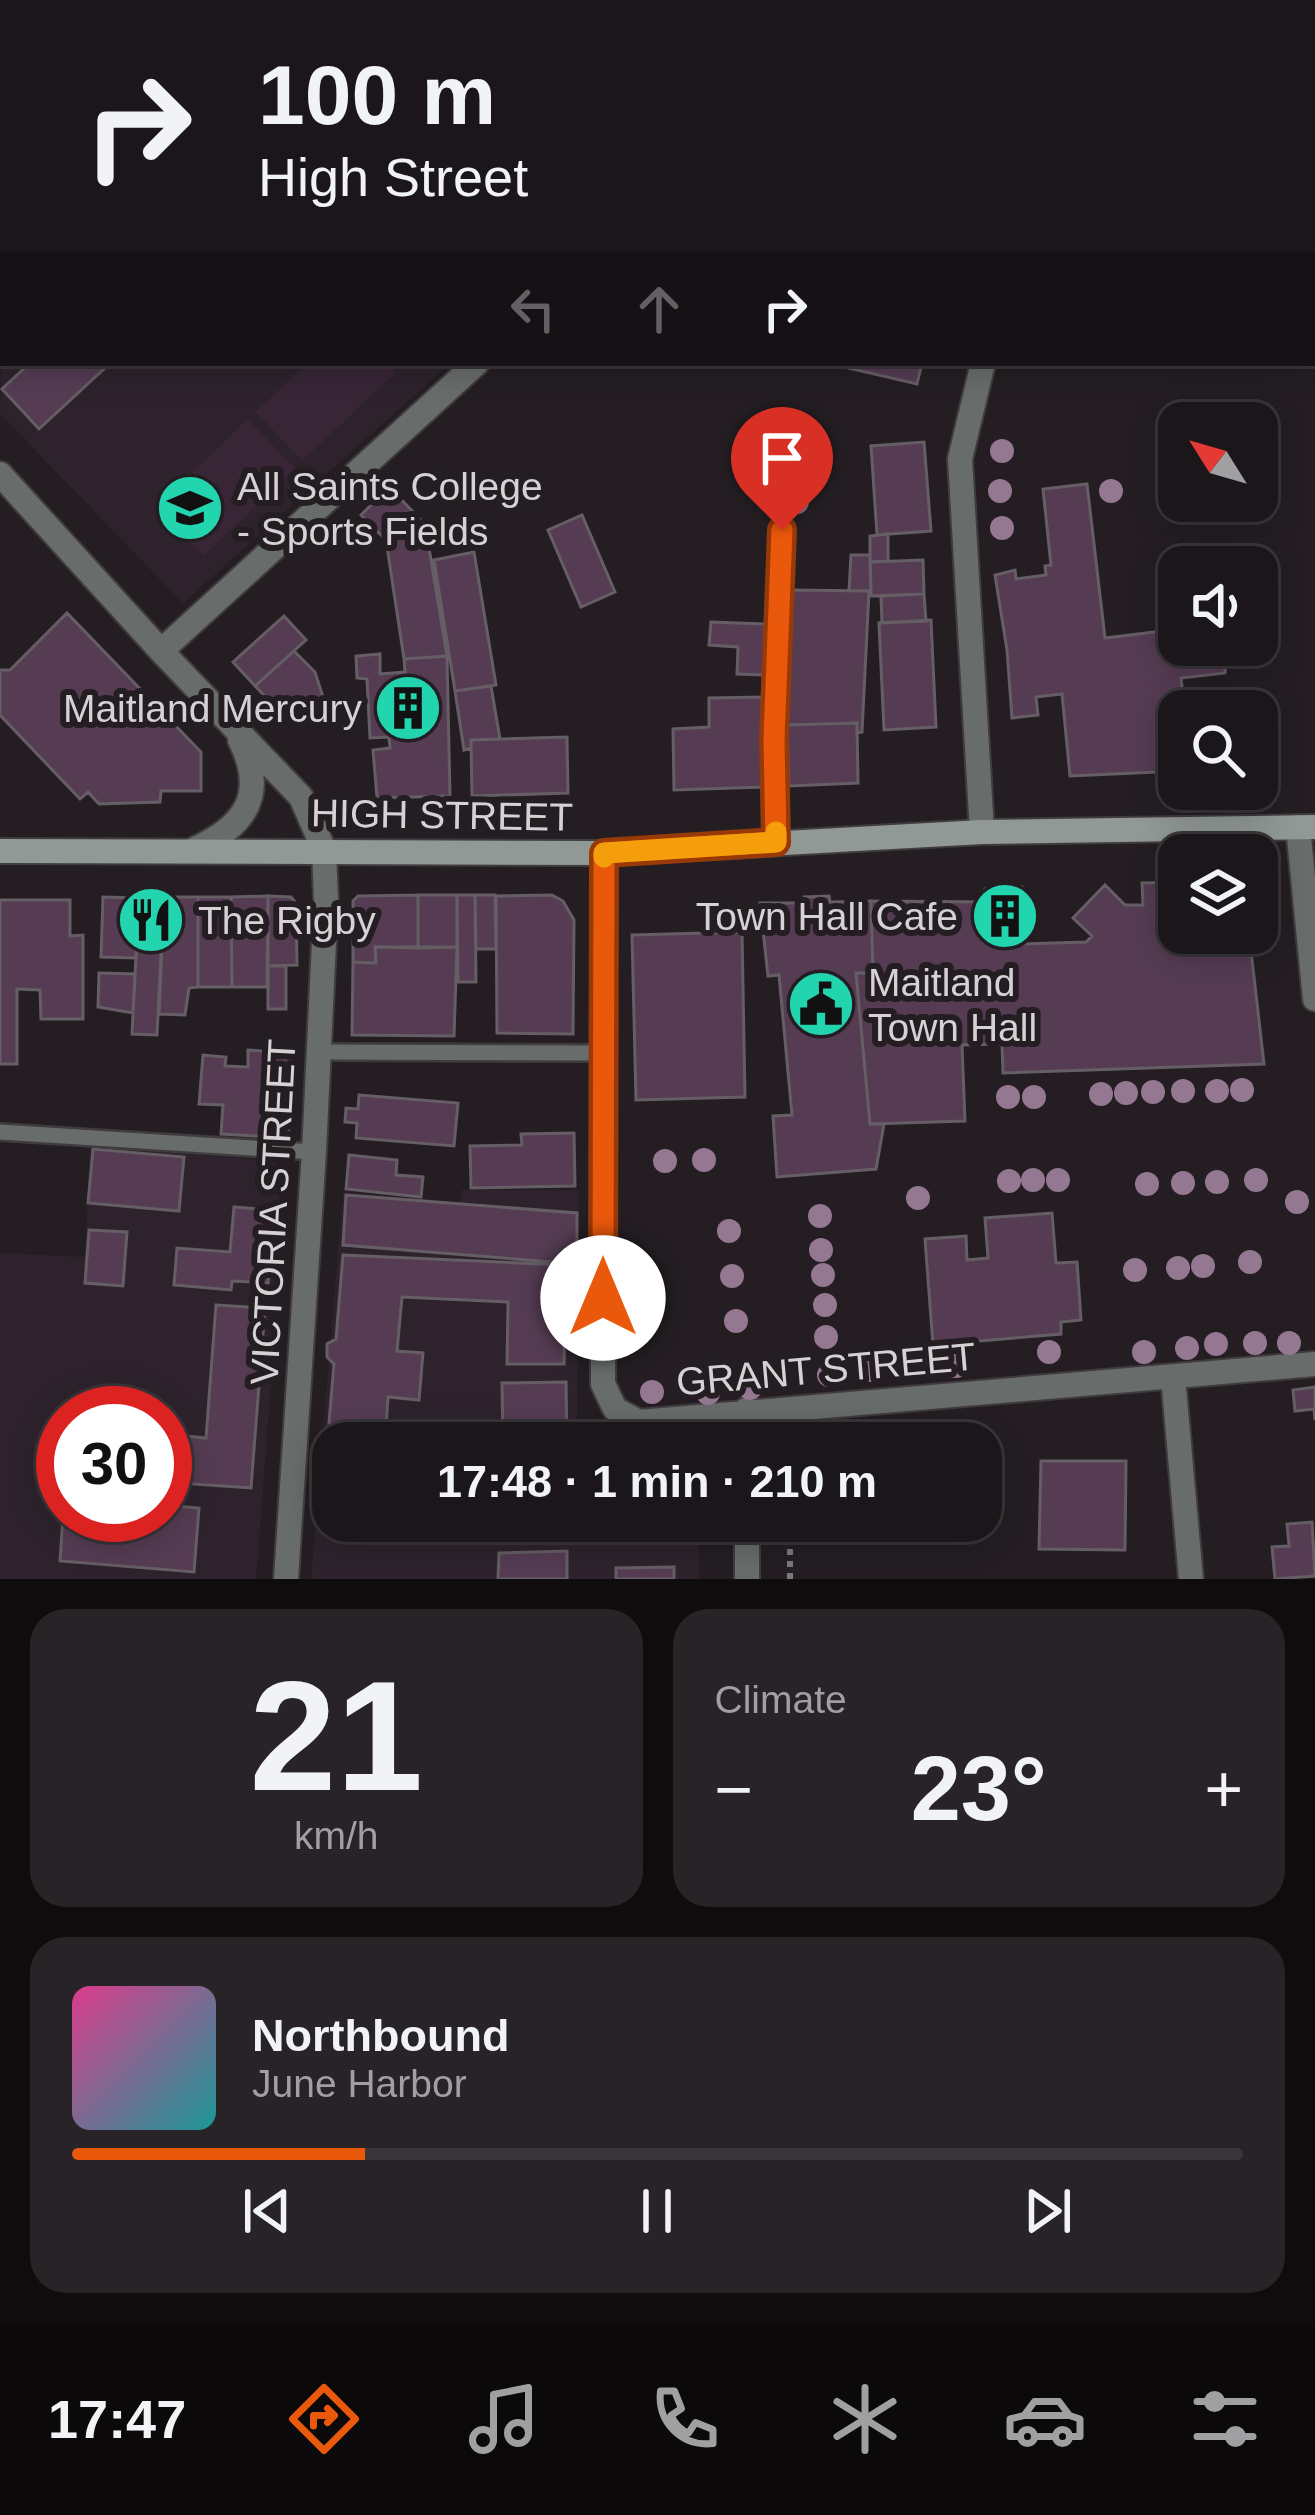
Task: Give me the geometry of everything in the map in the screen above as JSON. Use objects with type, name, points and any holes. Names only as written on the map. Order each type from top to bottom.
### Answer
[{"type":"main road","name":"HIGH STREET","points":[[0,851],[604,853],[982,832],[1306,827]]},
{"type":"street","points":[[161,651],[474,366]]},
{"type":"street","points":[[982,366],[960,459],[982,832]]},
{"type":"street","points":[[0,474],[301,797],[324,850]]},
{"type":"street","points":[[193,850],[226,835],[245,809],[252,786],[245,751],[233,726]]},
{"type":"street","points":[[1306,827],[1315,999]]},
{"type":"street","name":"VICTORIA STREET","points":[[286,1579],[314,1152],[326,901],[324,850]]},
{"type":"street","name":"GRANT STREET","points":[[604,853],[603,1384],[615,1409],[639,1421],[1315,1364]]},
{"type":"street","points":[[1173,1377],[1191,1579]]},
{"type":"street","points":[[746,1410],[746,1422]]},
{"type":"street","points":[[746,1542],[747,1579]]},
{"type":"lane","points":[[776,842],[774,739],[782,530]]},
{"type":"lane","points":[[319,1052],[604,1053]]},
{"type":"lane","points":[[0,1132],[314,1152]]},
{"type":"path","points":[[790,1542],[790,1579]]},
{"type":"shaded area","name":"All Saints College - Sports Fields","points":[[2,366],[447,366],[183,603],[0,414]]},
{"type":"shaded area","points":[[304,366],[388,366],[395,373],[302,461],[256,412]]},
{"type":"shaded area","points":[[248,419],[295,469],[203,556],[156,507]]},
{"type":"shaded area","points":[[90,1147],[288,1162],[256,1579],[0,1579],[0,1253],[85,1257]]},
{"type":"shaded area","points":[[462,1190],[579,1190],[577,1422],[324,1422],[343,1192],[459,1202]]},
{"type":"shaded area","points":[[314,1542],[699,1542],[699,1579],[311,1579]]},
{"type":"building","points":[[27,366],[105,368],[39,429],[2,389]]},
{"type":"building","points":[[840,366],[921,366],[917,384]]},
{"type":"building","points":[[924,442],[931,531],[877,535],[871,446]]},
{"type":"building","points":[[1087,484],[1105,638],[1158,632],[1158,666],[1226,666],[1225,673],[1181,678],[1182,690],[1158,690],[1158,772],[1070,776],[1062,694],[1036,697],[1038,715],[1012,718],[995,575],[1015,570],[1016,579],[1046,575],[1045,566],[1051,565],[1043,489]]},
{"type":"building","points":[[389,487],[425,524],[386,540],[361,515]]},
{"type":"building","points":[[582,515],[615,592],[581,607],[548,530]]},
{"type":"building","points":[[425,524],[447,656],[404,659],[386,540]]},
{"type":"building","points":[[888,534],[888,561],[870,562],[870,536]]},
{"type":"building","points":[[474,552],[496,685],[455,691],[434,560]]},
{"type":"building","points":[[851,555],[870,555],[871,591],[849,591]]},
{"type":"building","points":[[923,560],[924,594],[871,596],[870,562]]},
{"type":"building","points":[[792,590],[869,591],[862,732],[857,733],[857,723],[787,725]]},
{"type":"building","points":[[924,594],[926,621],[882,623],[881,596]]},
{"type":"building","points":[[67,613],[201,752],[201,791],[161,791],[160,802],[99,804],[88,792],[80,799],[0,715],[0,670],[10,670]]},
{"type":"building","points":[[284,616],[306,640],[255,686],[233,662]]},
{"type":"building","points":[[931,620],[936,727],[884,730],[879,623]]},
{"type":"building","points":[[711,622],[767,624],[764,675],[737,674],[738,647],[709,645]]},
{"type":"building","points":[[294,651],[315,672],[323,697],[293,725],[255,686]]},
{"type":"building","name":"Maitland Mercury","points":[[380,654],[380,674],[405,672],[404,659],[447,656],[450,796],[377,798],[373,750],[390,748],[389,737],[370,738],[367,679],[357,678],[356,656]]},
{"type":"building","points":[[491,686],[500,739],[471,740],[471,748],[464,750],[455,691]]},
{"type":"building","points":[[762,697],[764,787],[674,790],[673,729],[709,727],[709,698]]},
{"type":"building","points":[[857,723],[858,783],[789,786],[787,725]]},
{"type":"building","points":[[567,737],[568,793],[472,796],[471,740]]},
{"type":"building","points":[[1142,883],[1158,883],[1158,954],[1251,954],[1264,1064],[1003,1073],[1002,1044],[962,1045],[965,1121],[870,1124],[856,973],[873,973],[871,901],[985,902],[987,932],[1020,930],[1021,944],[1086,942],[1092,936],[1073,918],[1105,885],[1125,905],[1143,905]]},
{"type":"building","name":"Town Hall Cafe","points":[[1022,887],[1024,930],[987,932],[985,889]]},
{"type":"building","points":[[418,895],[457,895],[457,947],[418,948]]},
{"type":"building","points":[[418,895],[418,948],[375,947],[376,963],[353,962],[353,901],[358,896]]},
{"type":"building","points":[[457,895],[475,895],[476,982],[458,982]]},
{"type":"building","points":[[475,895],[495,895],[496,949],[476,949]]},
{"type":"building","points":[[552,895],[563,901],[574,920],[573,1034],[497,1033],[496,896]]},
{"type":"building","points":[[268,896],[291,897],[296,903],[297,965],[268,966]]},
{"type":"building","points":[[268,896],[267,987],[232,987],[231,897]]},
{"type":"building","name":"Maitland Town Hall","points":[[829,896],[830,902],[871,901],[873,973],[856,973],[870,1124],[884,1124],[876,1169],[777,1177],[773,1116],[792,1115],[779,975],[768,976],[760,903],[804,903],[804,897]]},
{"type":"building","points":[[103,897],[139,898],[136,958],[101,957]]},
{"type":"building","points":[[164,897],[198,897],[198,987],[189,988],[185,1015],[159,1014]]},
{"type":"building","points":[[164,897],[157,1035],[132,1034],[139,898]]},
{"type":"building","points":[[198,897],[231,897],[232,987],[198,987]]},
{"type":"building","points":[[0,900],[70,900],[70,936],[83,935],[83,1019],[41,1019],[40,990],[17,989],[17,1064],[0,1064]]},
{"type":"building","points":[[742,932],[745,1097],[636,1100],[632,935]]},
{"type":"building","points":[[742,932],[745,1097],[636,1100],[632,935]]},
{"type":"building","points":[[375,947],[457,947],[454,1036],[352,1035],[353,962],[376,963]]},
{"type":"building","points":[[268,966],[286,966],[286,1009],[268,1009]]},
{"type":"building","points":[[99,973],[135,974],[133,1013],[98,1007]]},
{"type":"building","points":[[248,1050],[294,1053],[288,1138],[221,1134],[223,1105],[199,1104],[203,1055],[226,1057],[225,1066],[248,1067]]},
{"type":"building","points":[[359,1095],[458,1103],[454,1146],[356,1138],[357,1123],[345,1122],[346,1108],[358,1109]]},
{"type":"building","points":[[574,1133],[575,1186],[471,1188],[470,1146],[522,1145],[521,1134]]},
{"type":"building","points":[[93,1149],[184,1157],[179,1211],[88,1203]]},
{"type":"building","points":[[349,1155],[397,1160],[396,1175],[423,1177],[421,1197],[346,1189]]},
{"type":"building","points":[[346,1195],[577,1213],[577,1264],[343,1245]]},
{"type":"building","points":[[234,1207],[274,1210],[268,1283],[232,1281],[231,1290],[174,1285],[177,1248],[230,1252]]},
{"type":"building","points":[[1052,1213],[1056,1263],[1077,1262],[1081,1320],[1061,1322],[1061,1334],[933,1345],[925,1239],[966,1236],[967,1260],[988,1258],[985,1218]]},
{"type":"building","points":[[89,1230],[127,1232],[123,1286],[85,1283]]},
{"type":"building","points":[[343,1255],[566,1265],[566,1304],[576,1304],[576,1317],[565,1318],[564,1364],[507,1364],[508,1302],[402,1297],[397,1351],[423,1353],[419,1400],[388,1397],[386,1422],[329,1422],[334,1364],[327,1357],[327,1344],[336,1339]]},
{"type":"building","points":[[216,1305],[265,1308],[251,1488],[192,1484],[192,1437],[206,1438]]},
{"type":"building","points":[[566,1382],[567,1422],[503,1422],[502,1383]]},
{"type":"building","points":[[1315,1387],[1315,1420],[1314,1409],[1295,1411],[1293,1390]]},
{"type":"building","points":[[1041,1461],[1126,1461],[1125,1550],[1039,1549]]},
{"type":"building","points":[[192,1507],[199,1508],[194,1572],[60,1561],[61,1542],[192,1542]]},
{"type":"building","points":[[1312,1522],[1315,1576],[1275,1579],[1272,1547],[1289,1546],[1287,1524]]},
{"type":"building","points":[[567,1551],[567,1579],[498,1579],[499,1553]]},
{"type":"building","points":[[674,1567],[674,1579],[616,1579],[616,1568]]},
{"type":"slow traffic","points":[[604,857],[604,853],[776,842],[776,832]]},
{"type":"place","name":"All Saints College - Sports Fields","points":[[190,508]]},
{"type":"place","name":"Maitland Mercury","points":[[408,708]]},
{"type":"place","name":"Town Hall Cafe","points":[[1005,916]]},
{"type":"place","name":"The Rigby","points":[[151,920]]},
{"type":"place","name":"Maitland Town Hall","points":[[821,1004]]},
{"type":"route","points":[[603,1298],[604,853],[776,842],[774,739],[782,530]]}]
